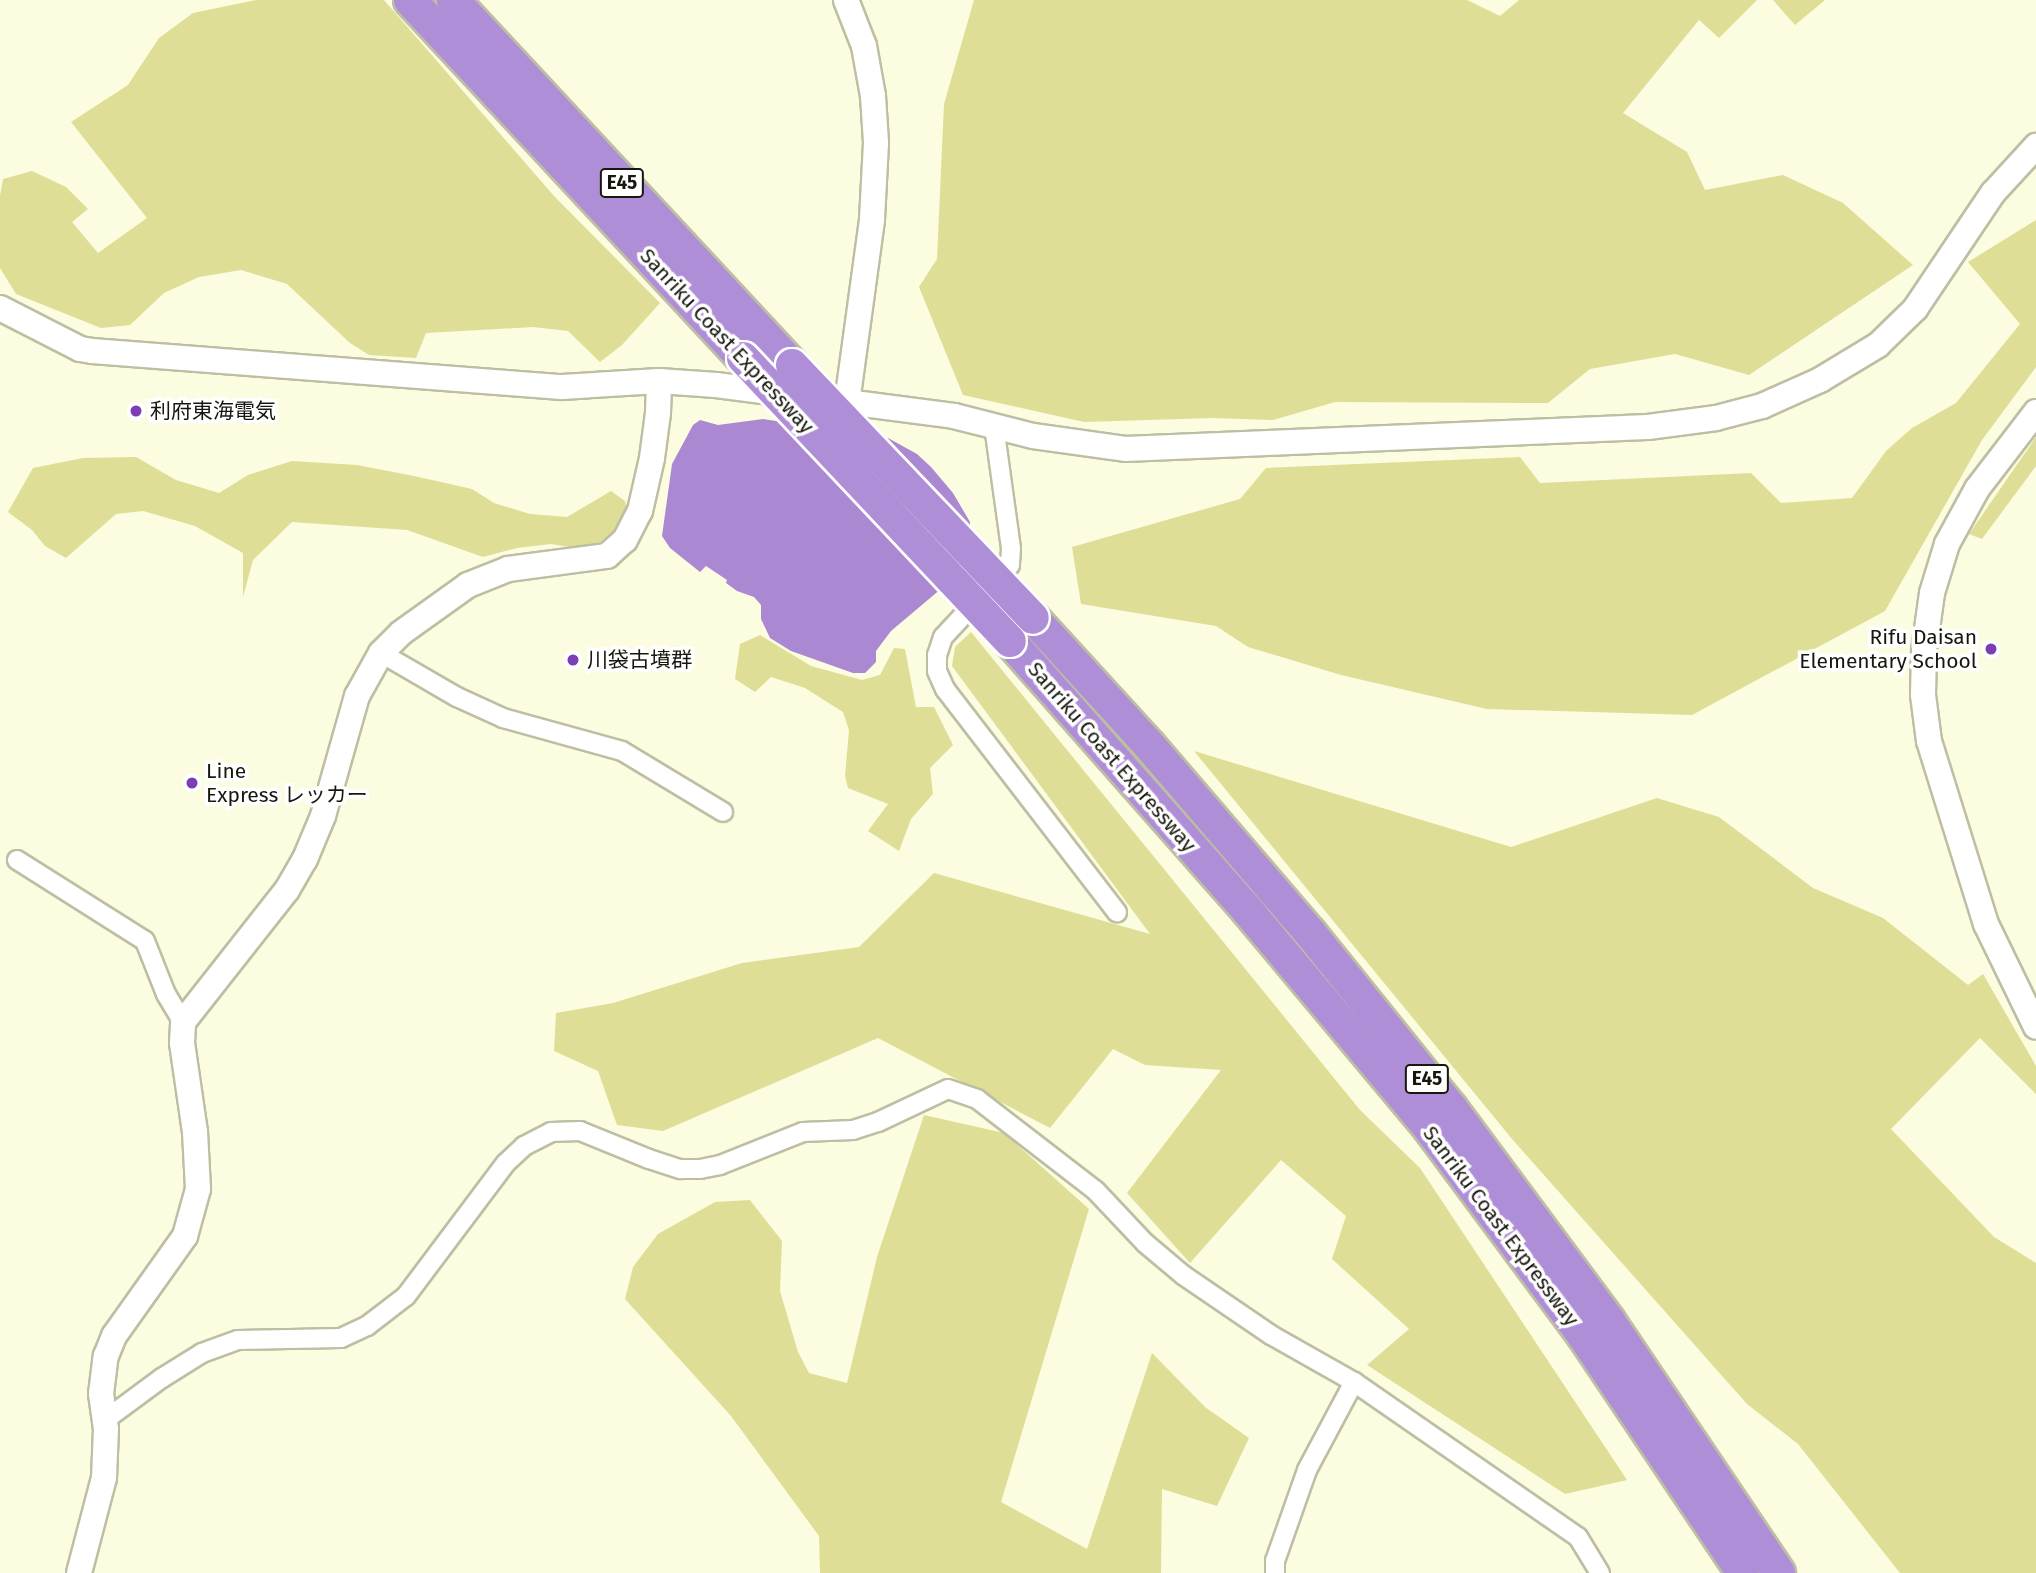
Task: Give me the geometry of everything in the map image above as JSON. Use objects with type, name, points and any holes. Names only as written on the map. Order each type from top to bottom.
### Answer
[{"type":"highway","name":"Sanriku Coast Expressway","points":[[410,0],[1010,641],[1248,911],[1430,1129],[1583,1335],[1742,1573]]},
{"type":"highway","name":"Sanriku Coast Expressway","points":[[453,0],[1149,745],[1302,924],[1451,1108],[1609,1321],[1779,1573]]},
{"type":"street","points":[[846,0],[864,46],[873,96],[876,143],[872,220],[847,402]]},
{"type":"street","points":[[0,308],[68,343],[92,351],[562,387],[659,381],[954,416],[1090,446],[1193,447],[1648,427],[1716,418],[1762,406],[1820,380],[1878,345],[1915,309],[1993,193],[2036,146]]},
{"type":"street","points":[[183,1022],[287,890],[304,859],[323,816],[356,696],[381,653],[429,612],[468,585],[487,576],[527,565],[607,556],[617,550],[640,511],[658,413],[659,381]]},
{"type":"street","points":[[2036,412],[1977,489],[1947,544],[1932,593],[1924,651],[1923,695],[1929,741],[1986,923],[2036,1027]]},
{"type":"street","points":[[994,426],[1011,549],[1010,565],[943,637],[937,656],[937,671],[945,689],[1117,912]]},
{"type":"street","points":[[381,653],[457,697],[503,718],[622,751],[723,812]]},
{"type":"street","points":[[18,860],[145,941],[166,994],[183,1022],[182,1043],[195,1132],[198,1189],[184,1236],[114,1336],[106,1356],[101,1394],[105,1420],[104,1478],[79,1573]]},
{"type":"street","points":[[105,1420],[162,1378],[202,1353],[238,1340],[341,1338],[367,1326],[406,1296],[506,1163],[524,1146],[551,1132],[580,1131],[680,1169],[700,1169],[720,1165],[803,1132],[853,1130],[878,1122],[948,1089],[977,1099],[1096,1191],[1145,1243],[1183,1275],[1271,1335],[1354,1382],[1578,1537],[1600,1573]]},
{"type":"street","points":[[1275,1573],[1275,1561],[1307,1470],[1354,1382]]},
{"type":"shaded area","points":[[256,0],[384,0],[554,196],[660,303],[622,345],[600,362],[568,331],[533,327],[426,333],[416,358],[369,355],[350,343],[287,284],[241,270],[199,277],[164,293],[130,325],[101,328],[16,294],[0,268],[0,196],[3,179],[32,171],[66,187],[88,209],[72,222],[98,253],[147,218],[71,122],[128,85],[159,38],[193,13]]},
{"type":"shaded area","points":[[974,0],[1467,0],[1500,16],[1519,0],[1757,0],[1719,38],[1699,20],[1623,113],[1687,152],[1705,190],[1783,175],[1843,203],[1913,265],[1749,375],[1675,354],[1590,369],[1548,403],[1335,402],[1273,420],[1212,418],[1084,422],[963,395],[919,287],[937,259],[944,104]]},
{"type":"shaded area","points":[[1773,0],[1825,0],[1795,25]]},
{"type":"shaded area","points":[[2036,220],[2036,367],[1982,440],[1885,611],[1692,715],[1487,709],[1341,675],[1248,647],[1216,626],[1081,604],[1072,547],[1240,499],[1266,468],[1520,457],[1540,483],[1751,473],[1781,503],[1852,498],[1886,451],[1912,428],[1956,403],[2020,324],[1968,262]]},
{"type":"shaded area","points":[[763,419],[888,438],[917,454],[931,467],[953,493],[970,522],[970,533],[942,588],[891,631],[876,651],[876,662],[865,673],[853,673],[791,651],[770,638],[761,619],[761,605],[754,597],[737,591],[726,583],[727,580],[706,566],[700,572],[670,548],[662,536],[672,464],[693,425],[700,420],[718,425]]},
{"type":"shaded area","points":[[2036,437],[2036,466],[1982,539],[1969,534]]},
{"type":"shaded area","points":[[136,457],[176,480],[219,493],[248,475],[292,461],[357,465],[414,476],[472,489],[494,503],[530,514],[567,517],[611,491],[625,501],[627,510],[617,528],[600,542],[581,549],[551,544],[517,548],[483,557],[407,530],[292,522],[253,560],[243,597],[243,553],[195,526],[143,511],[116,514],[66,558],[45,546],[32,530],[8,512],[33,468],[83,458]]},
{"type":"shaded area","points":[[971,632],[1360,1110],[1420,1168],[1627,1480],[1565,1494],[1367,1365],[1409,1329],[1332,1259],[1346,1216],[1281,1160],[1190,1263],[1127,1193],[1221,1070],[1145,1065],[1113,1049],[1050,1128],[878,1038],[663,1131],[617,1125],[598,1071],[554,1051],[556,1013],[613,1003],[742,963],[859,947],[934,873],[1150,934],[952,666],[955,647]]},
{"type":"shaded area","points":[[760,635],[811,666],[862,680],[880,675],[894,648],[905,649],[916,707],[934,707],[953,745],[930,768],[933,794],[911,819],[899,851],[868,831],[888,804],[848,788],[845,776],[849,730],[843,712],[805,688],[771,677],[755,692],[735,679],[740,644]]},
{"type":"shaded area","points":[[1194,751],[1511,847],[1657,798],[1719,817],[1813,888],[1883,918],[1968,985],[1983,974],[2036,1066],[2036,1094],[1980,1038],[1891,1129],[1994,1237],[2036,1263],[2036,1573],[1900,1573],[1798,1444],[1747,1404],[1512,1139]]},
{"type":"shaded area","points":[[924,1115],[1004,1133],[1089,1209],[1001,1502],[1087,1549],[1152,1353],[1205,1407],[1249,1438],[1217,1506],[1162,1489],[1161,1573],[820,1573],[819,1536],[731,1416],[625,1299],[633,1267],[658,1234],[715,1202],[750,1200],[782,1241],[780,1291],[798,1352],[809,1373],[847,1383],[877,1257]]},
{"type":"place","name":"利府東海電気","points":[[136,411]]},
{"type":"place","name":"Rifu Daisan Elementary School","points":[[1991,649]]},
{"type":"place","name":"川袋古墳群","points":[[573,660]]},
{"type":"place","name":"Line Express レッカー","points":[[192,783]]}]
